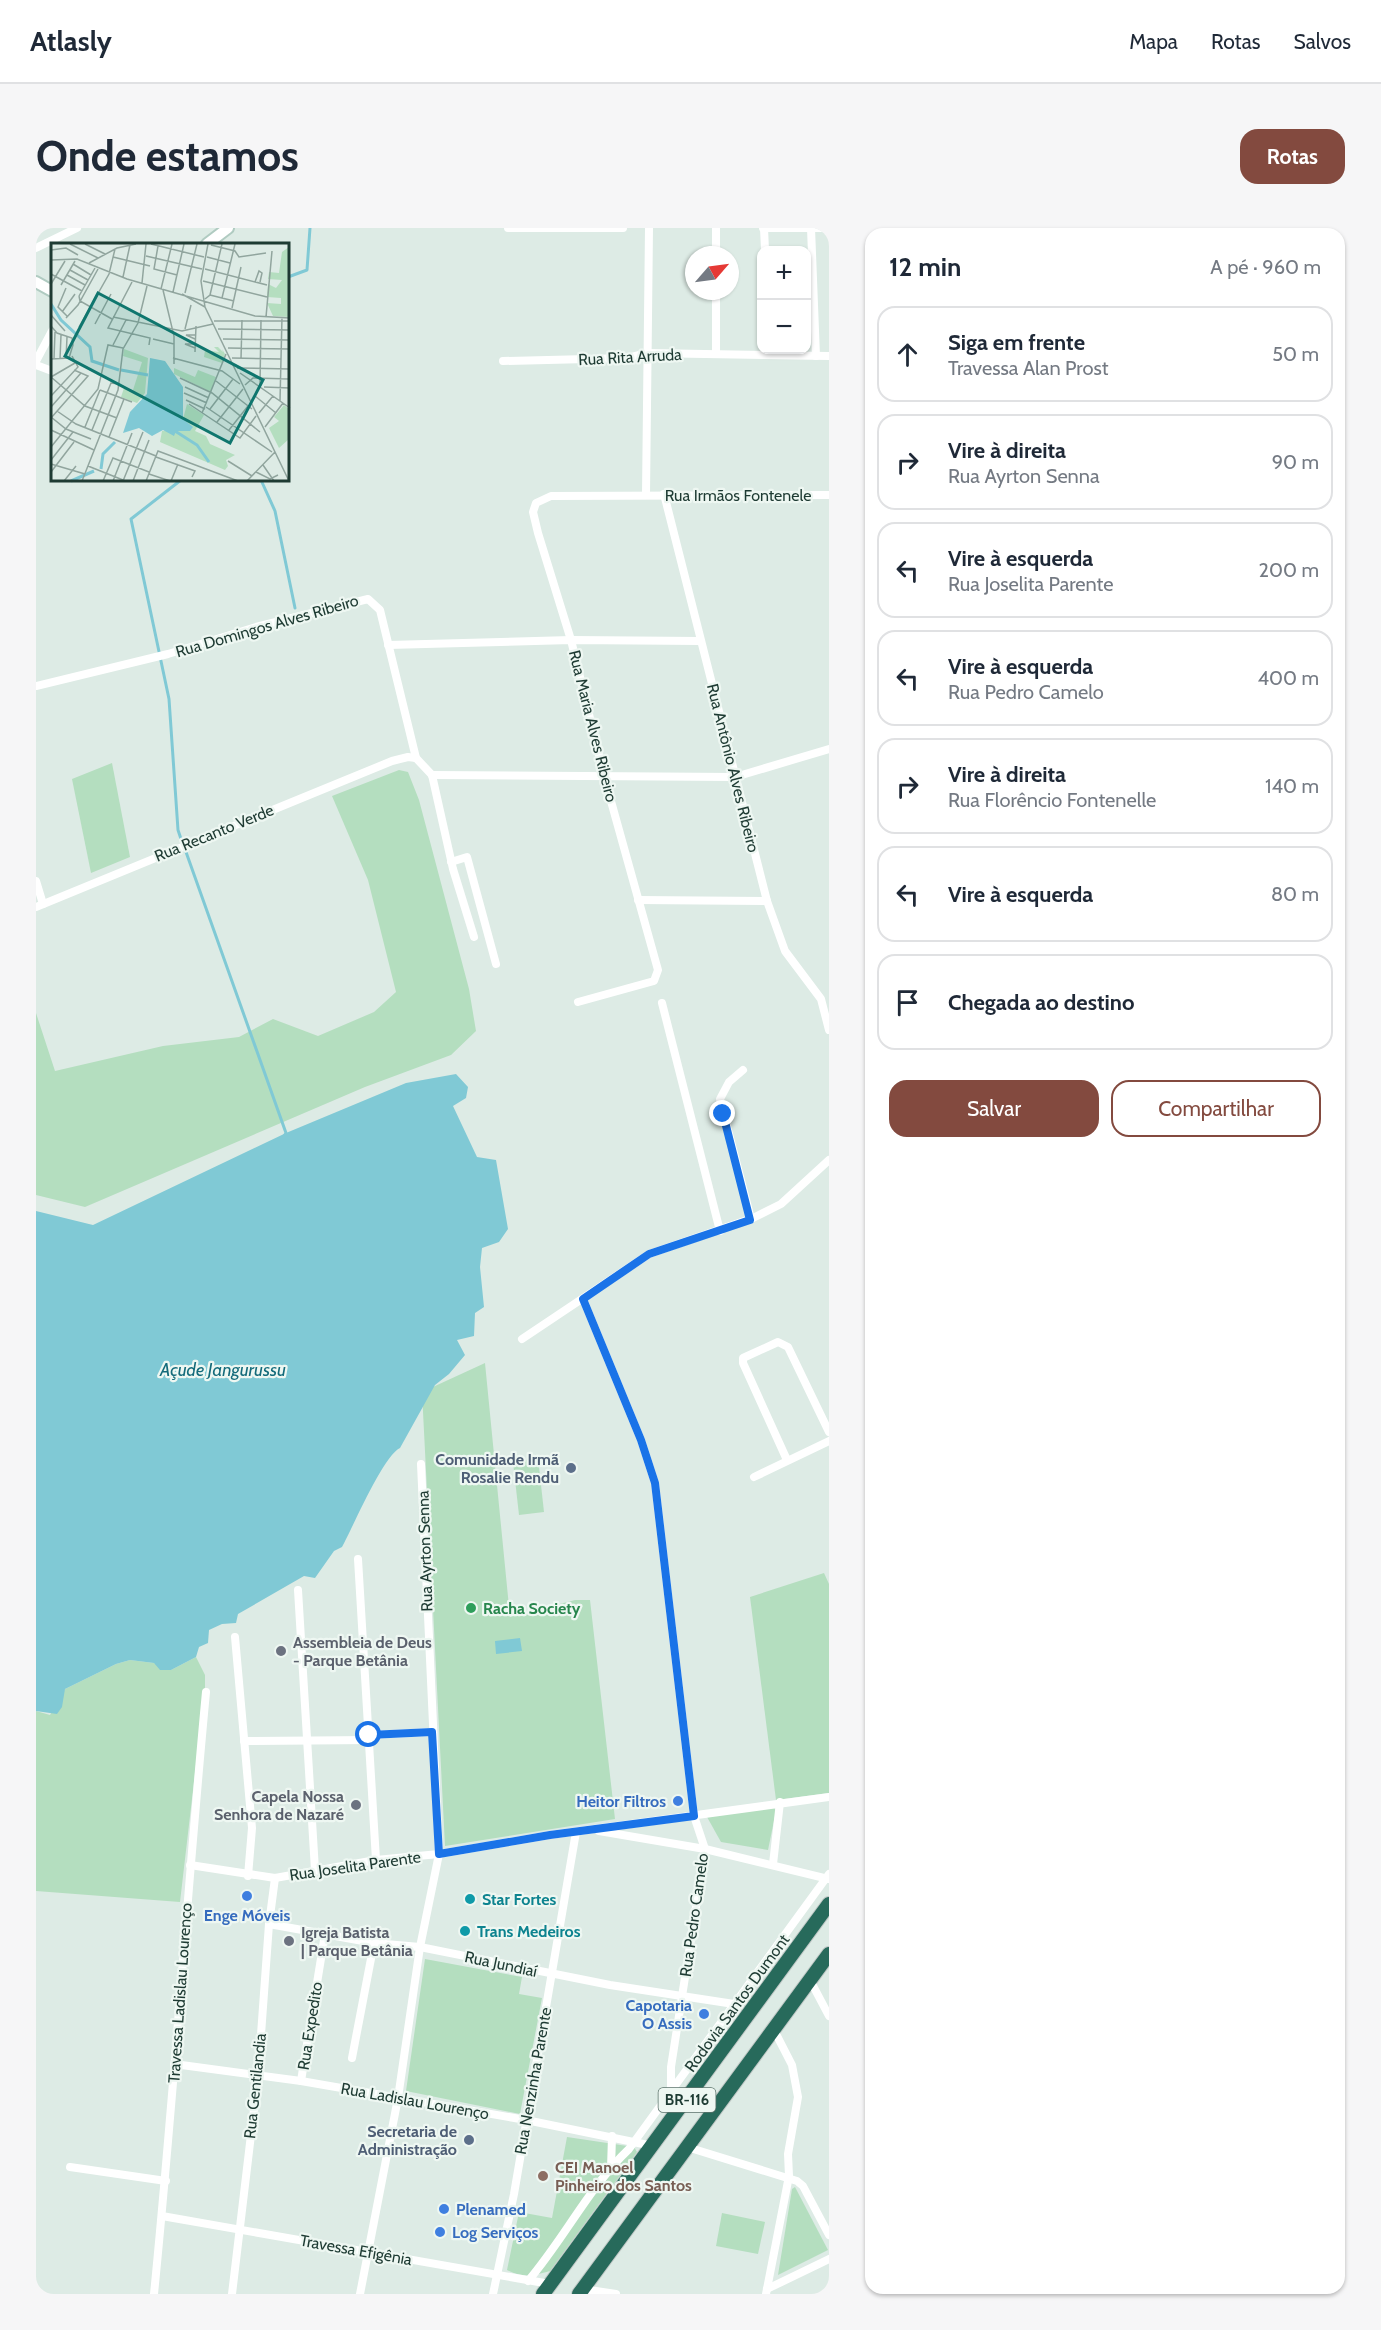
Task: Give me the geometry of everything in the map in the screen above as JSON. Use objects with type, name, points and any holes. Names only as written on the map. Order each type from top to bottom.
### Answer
[{"type":"highway","name":"Rodovia Santos Dumont","points":[[546,2289],[829,1904]]},
{"type":"highway","name":"BR-116","points":[[581,2291],[829,1954]]},
{"type":"street","points":[[36,248],[78,228]]},
{"type":"street","points":[[208,243],[228,228]]},
{"type":"street","points":[[508,228],[623,228]]},
{"type":"street","points":[[646,495],[649,228]]},
{"type":"street","points":[[716,228],[716,246]]},
{"type":"street","points":[[765,246],[764,228],[829,228]]},
{"type":"street","points":[[811,228],[816,356]]},
{"type":"street","points":[[36,283],[51,290]]},
{"type":"street","points":[[716,300],[716,354]]},
{"type":"street","points":[[51,333],[36,363],[51,370]]},
{"type":"street","name":"Rua Rita Arruda","points":[[503,361],[627,358],[646,353],[757,353]]},
{"type":"street","name":"Rua Rita Arruda","points":[[783,354],[829,356]]},
{"type":"street","name":"Rua Antônio Alves Ribeiro","points":[[664,494],[767,901],[784,951],[821,999],[829,1030]]},
{"type":"street","name":"Rua Irmãos Fontenele","points":[[646,495],[829,495]]},
{"type":"street","name":"Rua Maria Alves Ribeiro","points":[[578,1002],[657,978],[658,970],[604,776],[571,640],[537,533],[533,512],[536,503],[551,496],[646,495]]},
{"type":"street","name":"Rua Domingos Alves Ribeiro","points":[[36,686],[165,654],[256,627],[368,598],[380,610],[416,758]]},
{"type":"street","points":[[388,645],[571,640],[700,640]]},
{"type":"street","points":[[432,776],[735,777],[829,749]]},
{"type":"street","name":"Rua Recanto Verde","points":[[39,906],[392,761],[408,757],[416,758]]},
{"type":"street","points":[[416,758],[432,776],[451,862],[474,937]]},
{"type":"street","points":[[451,862],[467,857],[496,964]]},
{"type":"street","points":[[36,881],[39,906]]},
{"type":"street","points":[[638,900],[767,901]]},
{"type":"street","points":[[662,1003],[720,1231]]},
{"type":"street","points":[[743,1070],[729,1082],[720,1099],[750,1220]]},
{"type":"street","points":[[522,1339],[649,1254],[750,1220],[796,1192],[829,1160]]},
{"type":"street","name":"Rua Pedro Camelo","points":[[528,2281],[554,2249],[611,2169],[635,2141],[670,2089],[705,1849],[694,1816],[655,1483],[641,1440],[583,1299]]},
{"type":"street","points":[[787,1460],[743,1363],[743,1358],[747,1355],[778,1342],[788,1347],[829,1432]]},
{"type":"street","points":[[754,1477],[829,1441]]},
{"type":"street","name":"Rua Ayrton Senna","points":[[360,2294],[398,2098],[420,1947],[439,1854],[421,1464]]},
{"type":"street","points":[[358,1559],[376,1860]]},
{"type":"street","points":[[298,1590],[315,1870]]},
{"type":"street","points":[[235,1636],[252,1828],[249,1876]]},
{"type":"street","name":"Travessa Ladislau Lourenço","points":[[154,2294],[166,2181],[190,1865],[206,1692]]},
{"type":"street","points":[[244,1741],[370,1738],[432,1732]]},
{"type":"street","name":"Rua Joselita Parente","points":[[190,1865],[249,1876],[275,1878],[376,1860],[439,1854],[576,1832],[829,1797]]},
{"type":"street","points":[[772,1864],[780,1803]]},
{"type":"street","name":"Rua Joselita Parente","points":[[592,1830],[705,1849],[828,1877]]},
{"type":"street","name":"Rua Nenzinha Parente","points":[[493,2294],[576,1832]]},
{"type":"street","points":[[670,2089],[828,1877]]},
{"type":"street","name":"Rua Gentilandia","points":[[232,2294],[258,2076],[269,1924],[275,1878]]},
{"type":"street","name":"Rua Jundiaí","points":[[269,1924],[374,1943],[420,1947],[552,1974],[734,2004]]},
{"type":"street","name":"Rua Expedito","points":[[301,2081],[325,1934]]},
{"type":"street","points":[[352,2058],[374,1943]]},
{"type":"street","points":[[810,1980],[829,2016]]},
{"type":"street","points":[[767,2291],[789,2176],[788,2154],[798,2097],[792,2065],[774,2030]]},
{"type":"street","name":"Rua Ladislau Lourenço","points":[[174,2064],[301,2081],[526,2120],[653,2146]]},
{"type":"street","points":[[611,2169],[612,2136]]},
{"type":"street","points":[[687,2147],[789,2176],[803,2186],[829,2235]]},
{"type":"street","points":[[70,2167],[166,2181]]},
{"type":"street","name":"Travessa Efigênia","points":[[162,2216],[528,2281],[546,2289]]},
{"type":"street","points":[[767,2291],[829,2259]]},
{"type":"street","points":[[581,2291],[616,2294]]},
{"type":"green space","points":[[112,763],[130,857],[91,873],[72,779]]},
{"type":"green space","points":[[399,770],[408,772],[419,800],[469,989],[476,1031],[451,1055],[365,1087],[85,1207],[36,1195],[36,1013],[55,1071],[163,1046],[239,1037],[273,1019],[318,1036],[374,1012],[396,992],[368,880],[332,796]]},
{"type":"green space","name":"Racha Society","points":[[485,1363],[510,1617],[575,1600],[590,1600],[615,1819],[445,1846],[422,1392]]},
{"type":"green space","points":[[538,1458],[544,1512],[519,1515],[513,1462]]},
{"type":"green space","points":[[824,1573],[829,1584],[829,1793],[776,1800],[750,1597]]},
{"type":"green space","points":[[196,1657],[205,1675],[205,1687],[180,1902],[36,1891],[36,1711],[50,1715],[65,1689],[116,1664],[130,1660],[154,1663],[171,1670]]},
{"type":"green space","points":[[774,1807],[776,1811],[768,1850],[721,1842],[707,1817]]},
{"type":"green space","points":[[425,1959],[522,1977],[519,1994],[542,1998],[520,2114],[406,2091]]},
{"type":"green space","points":[[567,2137],[634,2147],[637,2152],[550,2271],[528,2275],[513,2273],[507,2270],[519,2212],[552,2218]]},
{"type":"green space","points":[[795,2187],[828,2250],[778,2275],[792,2189]]},
{"type":"green space","points":[[722,2213],[765,2222],[758,2254],[716,2246]]},
{"type":"water","name":"Açude Jangurussu","points":[[456,1074],[468,1087],[466,1098],[453,1106],[477,1157],[496,1160],[508,1229],[499,1242],[482,1248],[480,1267],[484,1307],[475,1313],[474,1336],[457,1340],[465,1355],[449,1374],[435,1385],[400,1448],[385,1464],[342,1547],[334,1551],[315,1578],[304,1576],[238,1614],[236,1623],[222,1624],[209,1630],[208,1643],[199,1647],[196,1657],[171,1670],[160,1670],[154,1663],[130,1660],[116,1664],[65,1689],[62,1707],[57,1714],[36,1711],[36,1211],[93,1225],[286,1133],[406,1083]]},
{"type":"water","points":[[520,1638],[522,1651],[496,1654],[495,1641]]},
{"type":"waterway","points":[[290,276],[307,270],[310,228]]},
{"type":"waterway","points":[[178,482],[131,519],[169,699],[178,830],[181,839]]},
{"type":"waterway","points":[[262,482],[275,511],[295,608]]},
{"type":"waterway","points":[[186,852],[286,1133],[284,1136]]},
{"type":"place","name":"Comunidade Irmã Rosalie Rendu","points":[[571,1468]]},
{"type":"place","name":"Racha Society","points":[[471,1608]]},
{"type":"place","name":"Assembleia de Deus - Parque Betânia","points":[[281,1651]]},
{"type":"place","name":"Heitor Filtros","points":[[678,1801]]},
{"type":"place","name":"Capela Nossa Senhora de Nazaré","points":[[356,1805]]},
{"type":"place","name":"Enge Móveis","points":[[247,1896]]},
{"type":"place","name":"Star Fortes","points":[[470,1899]]},
{"type":"place","name":"Trans Medeiros","points":[[465,1931]]},
{"type":"place","name":"Igreja Batista | Parque Betânia","points":[[289,1941]]},
{"type":"place","name":"Capotaria O Assis","points":[[704,2014]]},
{"type":"place","name":"Secretaria de Administração","points":[[469,2140]]},
{"type":"place","name":"CEI Manoel Pinheiro dos Santos","points":[[543,2176]]},
{"type":"place","name":"Plenamed","points":[[444,2209]]},
{"type":"place","name":"Log Serviços","points":[[440,2232]]},
{"type":"route","points":[[369,1735],[432,1732],[439,1854],[550,1835],[694,1816],[655,1483],[641,1440],[583,1299],[649,1254],[750,1220],[723,1114]]}]
